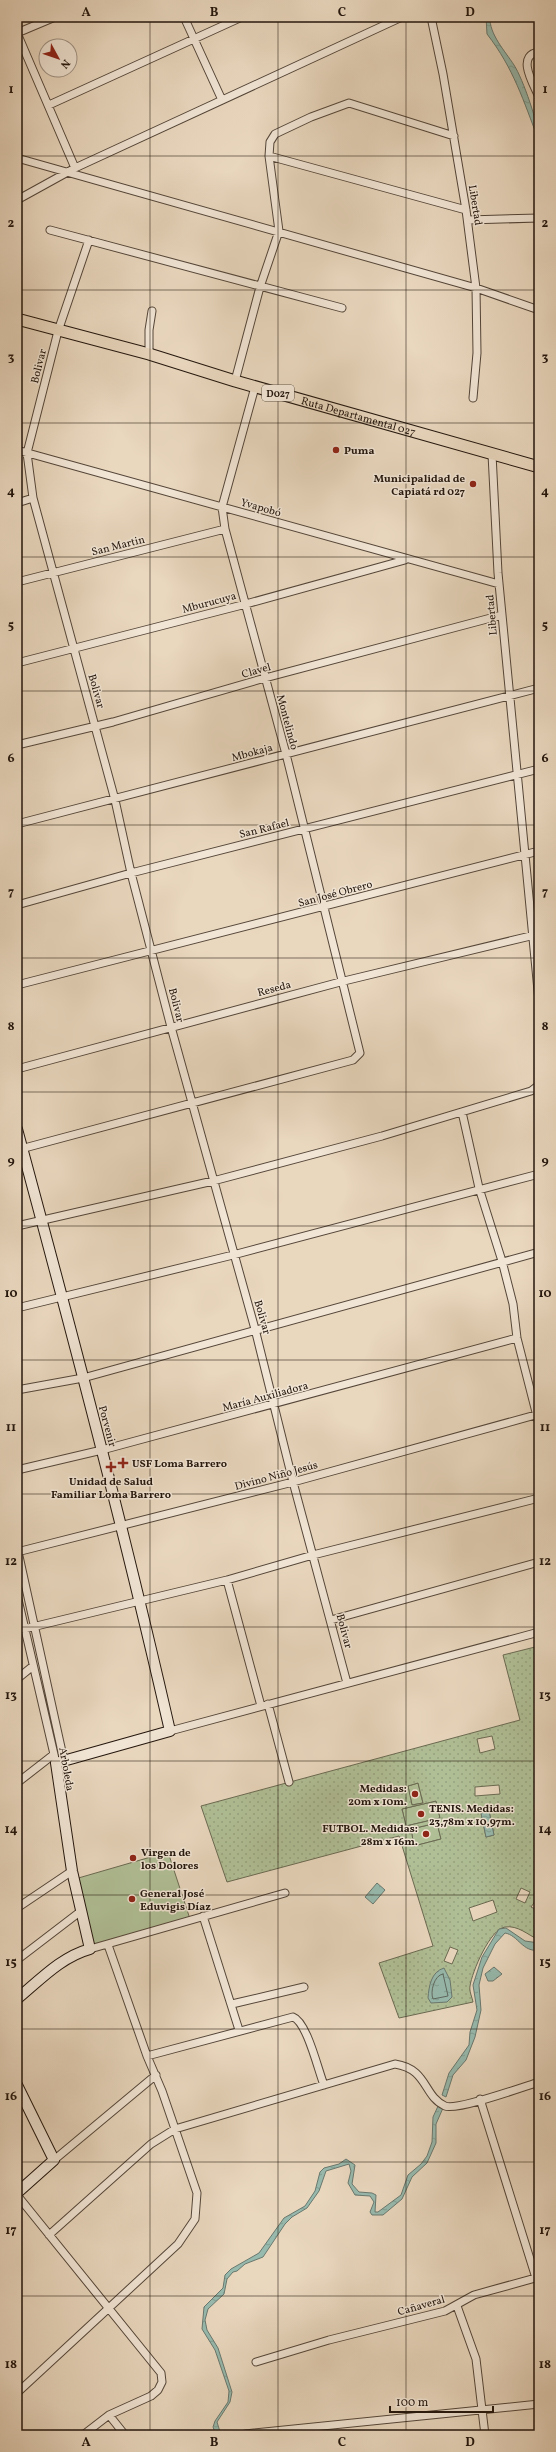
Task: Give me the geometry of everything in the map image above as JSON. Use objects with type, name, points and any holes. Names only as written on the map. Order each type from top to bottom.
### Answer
[{"type":"main road","name":"Ruta Departamental 027","points":[[17,319],[148,354],[255,387],[539,467]]},
{"type":"street","points":[[55,17],[17,33],[75,168]]},
{"type":"street","points":[[184,17],[222,100]]},
{"type":"street","points":[[49,105],[242,17]]},
{"type":"street","points":[[17,200],[69,173],[75,168],[402,17]]},
{"type":"street","name":"Libertad","points":[[431,17],[454,136],[468,220],[476,288],[476,353],[473,398]]},
{"type":"street","points":[[539,52],[529,56],[527,60],[527,66],[539,97]]},
{"type":"street","points":[[235,381],[260,287],[279,231],[269,156],[270,142],[275,134],[345,104],[356,105],[454,136]]},
{"type":"street","points":[[269,156],[466,210]]},
{"type":"street","points":[[17,158],[476,288],[539,310]]},
{"type":"street","points":[[468,220],[539,218]]},
{"type":"street","points":[[50,230],[342,308]]},
{"type":"street","name":"Bolivar","points":[[89,240],[58,331],[27,453],[33,498],[52,573],[115,800],[131,873],[171,1027],[233,1255],[256,1329],[293,1482],[347,1682]]},
{"type":"street","points":[[148,354],[148,330],[152,311]]},
{"type":"street","name":"Montelindo","points":[[192,1101],[353,1060],[360,1053],[344,981],[304,830],[286,754],[225,529],[222,507],[255,387]]},
{"type":"street","name":"Yvapobó","points":[[17,450],[406,560],[499,584]]},
{"type":"street","name":"Libertad","points":[[492,454],[499,584],[524,854],[536,935],[539,1001]]},
{"type":"street","points":[[17,502],[33,498]]},
{"type":"street","name":"San Martin","points":[[17,582],[225,529]]},
{"type":"street","name":"Mburucuya","points":[[17,663],[246,604],[406,560]]},
{"type":"street","name":"Clavel","points":[[17,745],[95,724],[112,722],[265,678],[502,615]]},
{"type":"street","name":"Mbokaja","points":[[17,824],[115,800],[539,688]]},
{"type":"street","name":"San Rafael","points":[[17,905],[131,873],[539,769]]},
{"type":"street","name":"San José Obrero","points":[[17,985],[324,908],[539,851]]},
{"type":"street","name":"Reseda","points":[[17,1069],[344,981],[536,935]]},
{"type":"street","points":[[17,1226],[42,1222],[213,1180],[382,1136],[531,1091],[539,1085]]},
{"type":"street","points":[[20,1149],[192,1101]]},
{"type":"street","points":[[462,1112],[479,1188],[502,1261],[513,1304],[517,1338],[538,1414],[539,1424]]},
{"type":"street","name":"Porvenir","points":[[17,1129],[20,1149],[42,1222],[122,1526],[170,1731]]},
{"type":"street","points":[[17,1308],[233,1255],[479,1188],[539,1174]]},
{"type":"street","points":[[17,1390],[83,1378],[539,1252]]},
{"type":"street","name":"María Auxiliadora","points":[[17,1470],[102,1450],[275,1405],[517,1338]]},
{"type":"street","name":"Divino Niño Jesús","points":[[17,1550],[122,1526],[293,1482],[538,1414]]},
{"type":"street","points":[[24,1629],[227,1580],[313,1555],[539,1498]]},
{"type":"street","name":"Arboleda","points":[[17,1550],[34,1627],[57,1760],[72,1871],[90,1949]]},
{"type":"street","points":[[331,1620],[539,1562]]},
{"type":"street","points":[[227,1580],[289,1782]]},
{"type":"street","name":"Arboleda","points":[[17,1595],[19,1610],[57,1760]]},
{"type":"street","points":[[19,1610],[29,1603]]},
{"type":"street","points":[[17,1783],[57,1760],[539,1632]]},
{"type":"street","points":[[17,1678],[33,1666]]},
{"type":"street","points":[[17,1908],[72,1871]]},
{"type":"street","points":[[17,1999],[67,1958],[90,1949],[285,1893]]},
{"type":"street","points":[[17,1960],[81,1911]]},
{"type":"street","points":[[203,1916],[239,2030]]},
{"type":"street","points":[[17,2393],[69,2347],[178,2244],[195,2219],[196,2192],[175,2129],[156,2076],[147,2056],[108,1945]]},
{"type":"street","points":[[232,2004],[304,1987]]},
{"type":"street","points":[[147,2056],[286,2018],[298,2019],[304,2028],[324,2085]]},
{"type":"street","points":[[49,2235],[145,2149],[175,2129],[396,2064],[415,2071],[438,2102],[446,2106],[462,2106],[480,2099],[539,2082]]},
{"type":"street","points":[[84,2435],[109,2415],[151,2396],[158,2390],[162,2382],[162,2372],[108,2309],[17,2194],[54,2160],[156,2076]]},
{"type":"street","points":[[17,2085],[54,2160]]},
{"type":"street","points":[[480,2099],[537,2277]]},
{"type":"street","name":"Cañaveral","points":[[256,2362],[329,2340],[445,2311],[457,2306],[464,2299],[474,2295],[537,2277]]},
{"type":"street","points":[[457,2306],[476,2359],[485,2435]]},
{"type":"street","points":[[245,2434],[539,2404]]},
{"type":"street","points":[[109,2415],[125,2435]]},
{"type":"green space","points":[[539,1646],[539,1896],[531,1907],[539,1911],[539,1940],[514,1927],[505,1927],[499,1930],[493,1935],[488,1943],[474,1971],[470,1988],[473,2002],[399,2018],[379,1963],[433,1946],[399,1836],[227,1882],[201,1806],[520,1720],[503,1655]],"holes":[[[492,1736],[495,1749],[480,1753],[477,1739]],[[418,1783],[423,1803],[412,1805],[408,1786]],[[499,1785],[500,1794],[475,1796],[475,1787]],[[436,1801],[440,1818],[406,1826],[402,1809]],[[489,1811],[494,1835],[486,1837],[481,1813]],[[437,1823],[441,1839],[414,1846],[411,1829]],[[521,1888],[530,1892],[525,1903],[516,1899]],[[493,1900],[497,1912],[473,1921],[469,1908]],[[450,1947],[458,1950],[452,1964],[444,1961]]]},
{"type":"green space","name":"Medidas: 20m x 10m.","points":[[418,1783],[423,1803],[412,1805],[408,1786]]},
{"type":"green space","name":"TENIS. Medidas: 23,78m x 10,97m.","points":[[436,1801],[440,1818],[406,1826],[402,1809]]},
{"type":"green space","name":"FUTBOL. Medidas: 28m x 16m.","points":[[437,1823],[441,1839],[414,1846],[411,1829]]},
{"type":"green space","name":"General José Eduvigis Díaz","points":[[168,1852],[190,1919],[94,1946],[75,1879]]},
{"type":"water","points":[[486,17],[490,17],[490,23],[495,36],[514,65],[522,81],[530,102],[539,141],[523,98],[511,72],[487,34]]},
{"type":"water","points":[[489,1811],[494,1835],[486,1837],[481,1813]]},
{"type":"water","points":[[377,1883],[385,1890],[373,1904],[365,1897]]},
{"type":"water","points":[[506,1928],[525,1941],[539,1943],[539,1950],[529,1949],[510,1934],[505,1933],[495,1944],[483,1968],[479,1985],[481,2010],[475,2037],[466,2060],[453,2075],[446,2097],[442,2095],[449,2073],[469,2045],[470,2032],[477,2010],[473,1985],[482,1957],[499,1929]]},
{"type":"water","points":[[494,1967],[502,1974],[493,1981],[488,1981],[485,1974]]},
{"type":"water","points":[[444,1968],[450,1980],[452,1997],[447,2002],[431,2003],[428,1998],[433,1976]]},
{"type":"water","points":[[439,2104],[443,2108],[436,2124],[436,2143],[427,2163],[412,2177],[402,2199],[383,2215],[372,2215],[370,2212],[374,2202],[370,2196],[355,2195],[348,2183],[351,2171],[349,2164],[326,2171],[319,2191],[307,2208],[292,2217],[285,2224],[263,2257],[245,2264],[237,2271],[233,2272],[227,2279],[224,2294],[208,2309],[205,2320],[207,2330],[218,2348],[232,2392],[230,2402],[217,2422],[221,2435],[216,2435],[213,2427],[215,2421],[228,2402],[229,2391],[215,2350],[202,2329],[204,2307],[223,2288],[225,2275],[231,2269],[259,2253],[284,2218],[305,2206],[315,2191],[320,2172],[324,2168],[339,2164],[346,2159],[355,2165],[352,2184],[359,2192],[372,2193],[376,2195],[375,2212],[378,2212],[401,2195],[408,2175],[421,2164],[427,2156],[432,2142],[433,2117]]},
{"type":"place","name":"Puma","points":[[336,450]]},
{"type":"place","name":"Municipalidad de Capiatá rd 027","points":[[473,484]]},
{"type":"place","name":"USF Loma Barrero","points":[[123,1463]]},
{"type":"place","name":"Unidad de Salud Familiar Loma Barrero","points":[[111,1467]]},
{"type":"place","name":"Medidas: 20m x 10m.","points":[[415,1794]]},
{"type":"place","name":"TENIS. Medidas: 23,78m x 10,97m.","points":[[421,1814]]},
{"type":"place","name":"FUTBOL. Medidas: 28m x 16m.","points":[[426,1834]]},
{"type":"place","name":"Virgen de los Dolores","points":[[133,1858]]},
{"type":"place","name":"General José Eduvigis Díaz","points":[[132,1899]]}]
